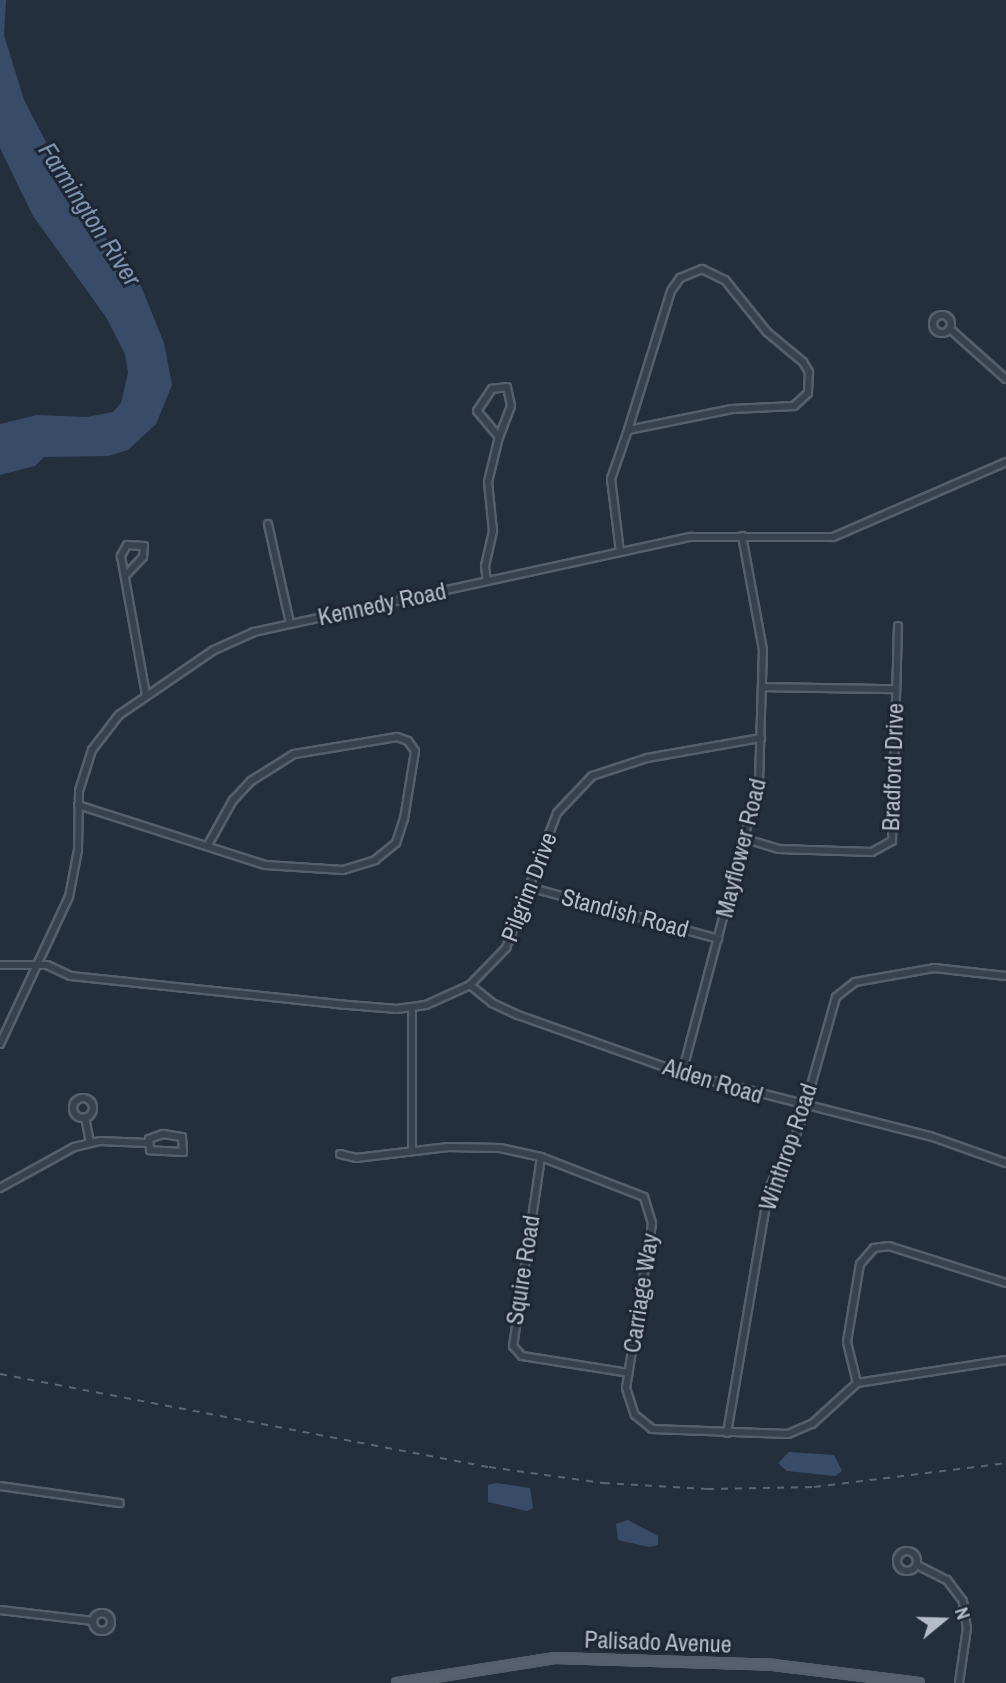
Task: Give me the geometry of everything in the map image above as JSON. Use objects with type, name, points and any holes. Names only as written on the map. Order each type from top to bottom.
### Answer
[{"type":"main road","name":"Palisado Avenue","points":[[397,1683],[555,1658],[773,1665],[919,1683]]},
{"type":"street","points":[[620,552],[611,480],[671,291],[691,272],[709,271],[725,280],[757,321],[803,362],[809,372],[808,394],[794,406],[732,409],[628,430]]},
{"type":"street","points":[[950,329],[1006,379]]},
{"type":"street","points":[[487,581],[485,565],[493,531],[488,482],[499,437],[513,397],[504,386],[492,390],[477,411],[499,437]]},
{"type":"street","name":"Kennedy Road","points":[[0,1044],[40,966],[69,897],[78,850],[78,806],[84,770],[98,740],[119,715],[225,643],[290,624],[709,534],[793,540],[833,537],[1006,462]]},
{"type":"street","points":[[268,524],[290,624]]},
{"type":"street","name":"Mayflower Road","points":[[682,1073],[759,782],[761,622],[743,536]]},
{"type":"street","points":[[126,575],[143,557],[144,546],[132,543],[123,547],[126,575],[146,695]]},
{"type":"street","name":"Bradford Drive","points":[[746,839],[792,850],[872,852],[888,846],[892,841],[898,625]]},
{"type":"street","points":[[762,687],[895,690]]},
{"type":"street","points":[[78,806],[208,845],[289,869],[343,870],[375,860],[390,849],[400,833],[415,751],[408,741],[397,737],[294,754],[271,765],[242,790],[208,845]]},
{"type":"street","name":"Pilgrim Drive","points":[[0,965],[40,966],[90,978],[412,1008],[448,998],[470,985],[506,948],[532,888],[557,813],[592,776],[647,758],[761,738]]},
{"type":"street","name":"Standish Road","points":[[532,888],[718,939]]},
{"type":"street","name":"Winthrop Road","points":[[727,1433],[763,1214],[773,1178],[793,1143],[832,1008],[848,986],[946,967],[1006,975]]},
{"type":"street","name":"Alden Road","points":[[470,985],[492,1003],[518,1015],[682,1073],[804,1108],[930,1136],[1006,1164]]},
{"type":"street","points":[[412,1008],[412,1150]]},
{"type":"street","points":[[85,1117],[90,1143]]},
{"type":"street","points":[[163,1134],[183,1137],[186,1147],[181,1153],[163,1154],[150,1150],[147,1143],[151,1136],[163,1134]]},
{"type":"street","points":[[0,1188],[60,1153],[90,1143],[147,1143]]},
{"type":"street","name":"Carriage Way","points":[[340,1154],[356,1158],[412,1150],[500,1147],[541,1157],[634,1191],[649,1205],[652,1224],[629,1373],[631,1409],[646,1426],[663,1432],[788,1434],[802,1429],[857,1383]]},
{"type":"street","name":"Squire Road","points":[[541,1157],[513,1346],[522,1356],[629,1373]]},
{"type":"street","points":[[1006,1283],[889,1246],[867,1251],[860,1264],[847,1342],[857,1383],[1006,1360]]},
{"type":"street","points":[[0,1486],[120,1503]]},
{"type":"street","points":[[917,1565],[947,1580],[963,1601],[967,1628],[959,1683]]},
{"type":"street","points":[[0,1610],[93,1621]]},
{"type":"water","points":[[0,0],[6,0],[4,35],[24,100],[80,207],[136,274],[164,343],[172,385],[156,424],[128,450],[108,456],[44,457],[35,466],[0,475],[0,424],[37,415],[87,417],[113,412],[121,403],[128,373],[125,354],[106,317],[33,216],[0,148]]},
{"type":"water","points":[[789,1452],[834,1455],[842,1471],[835,1476],[787,1471],[778,1463]]},
{"type":"water","points":[[496,1483],[530,1488],[533,1508],[527,1511],[488,1502],[488,1485]]},
{"type":"water","points":[[628,1520],[658,1536],[658,1545],[649,1547],[618,1540],[616,1524]]},
{"type":"railway","points":[[0,1374],[489,1467],[603,1483],[707,1489],[814,1487],[1006,1463]]},
{"type":"water label","name":"Farmington River","points":[[90,214]]}]
